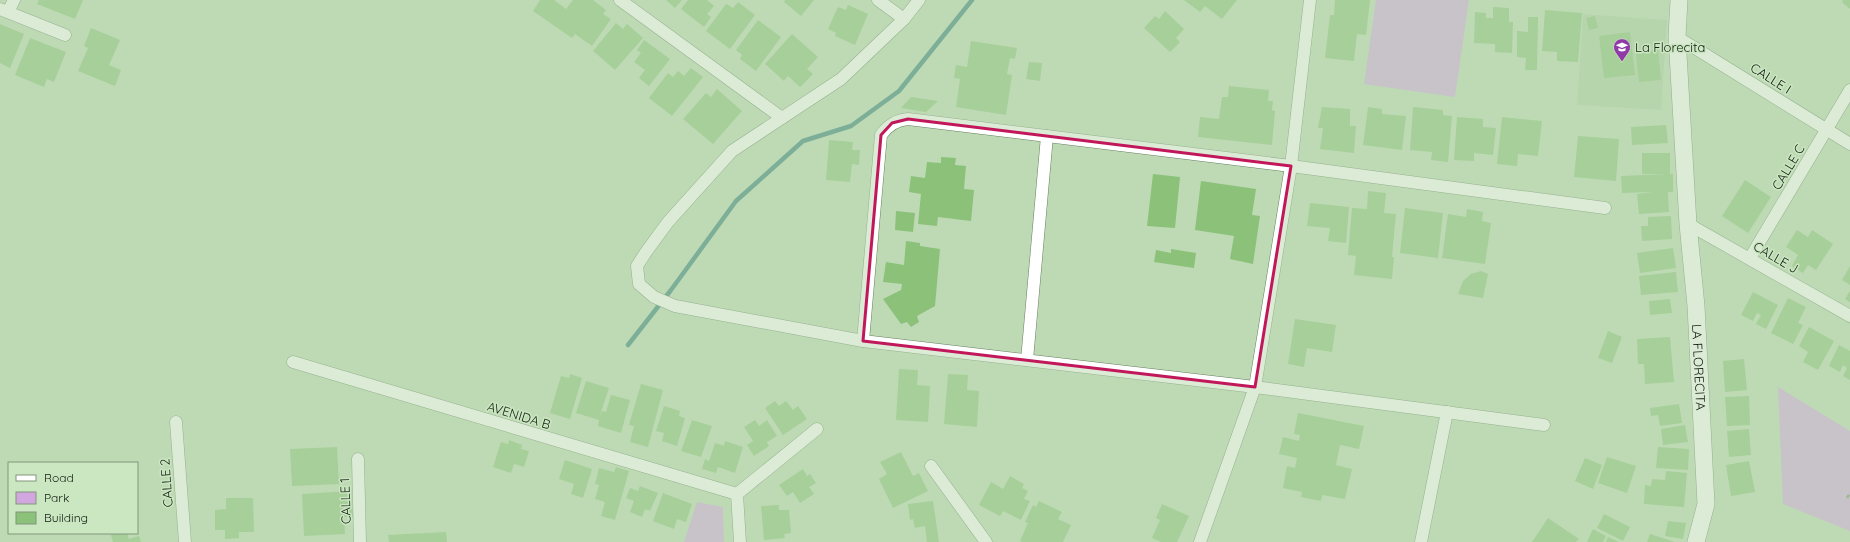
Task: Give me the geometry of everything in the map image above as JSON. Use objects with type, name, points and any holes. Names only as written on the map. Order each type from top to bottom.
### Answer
[{"type":"main road","name":"LA FLORECITA","points":[[1679,0],[1677,37],[1688,224],[1696,306],[1706,504],[1696,542]]},
{"type":"street","points":[[14,0],[4,11],[65,36]]},
{"type":"street","points":[[620,0],[782,118]]},
{"type":"street","points":[[878,0],[904,19]]},
{"type":"street","points":[[919,0],[904,19],[841,79],[732,151],[668,222],[637,266],[639,284],[654,297],[675,306],[863,341],[1255,388],[1544,425]]},
{"type":"street","points":[[1200,542],[1255,388],[1291,166],[1310,0]]},
{"type":"street","name":"CALLE I","points":[[1677,37],[1850,144]]},
{"type":"street","name":"CALLE C","points":[[1750,258],[1850,90]]},
{"type":"street","points":[[863,341],[881,135],[892,123],[908,119],[1291,166],[1605,208]]},
{"type":"street","points":[[1027,360],[1048,136]]},
{"type":"street","name":"CALLE J","points":[[1688,224],[1850,316]]},
{"type":"street","name":"AVENIDA B","points":[[293,362],[737,494]]},
{"type":"street","points":[[1421,542],[1447,412]]},
{"type":"street","name":"CALLE 2","points":[[176,422],[184,542]]},
{"type":"street","points":[[740,542],[737,494],[817,429]]},
{"type":"street","name":"CALLE 1","points":[[358,459],[360,542]]},
{"type":"street","points":[[931,466],[986,542]]},
{"type":"path","points":[[1847,498],[1850,493]]},
{"type":"highlighted area","points":[[908,119],[1291,166],[1255,387],[863,341],[881,135],[892,123]]},
{"type":"shaded area","name":"La Florecita","points":[[1583,14],[1667,20],[1661,110],[1577,105]]},
{"type":"green space","points":[[1376,0],[1469,0],[1455,97],[1364,84]]},
{"type":"green space","points":[[1778,387],[1850,431],[1850,531],[1783,504]]},
{"type":"green space","points":[[697,502],[723,507],[724,542],[684,542]]},
{"type":"building","points":[[39,0],[83,0],[75,19],[37,4]]},
{"type":"building","points":[[540,0],[554,0],[566,9],[573,0],[593,0],[606,10],[603,14],[611,19],[592,46],[575,34],[572,38],[533,11]]},
{"type":"building","points":[[666,0],[682,0],[675,8]]},
{"type":"building","points":[[688,0],[707,0],[714,6],[707,14],[711,17],[704,27],[681,9]]},
{"type":"building","points":[[785,0],[814,0],[801,16],[784,2]]},
{"type":"building","points":[[1184,0],[1237,0],[1222,19],[1205,6],[1200,12]]},
{"type":"building","points":[[1335,0],[1370,0],[1366,35],[1357,34],[1354,61],[1325,58],[1330,15],[1334,15]]},
{"type":"building","points":[[1843,0],[1850,0],[1850,9],[1842,2]]},
{"type":"building","points":[[738,2],[755,15],[730,49],[706,31],[726,4],[733,8]]},
{"type":"building","points":[[848,5],[868,14],[855,45],[835,36],[836,33],[828,29],[838,7],[846,10]]},
{"type":"building","points":[[1493,7],[1509,8],[1509,22],[1513,22],[1512,53],[1495,52],[1495,44],[1474,43],[1475,12],[1486,13],[1486,18],[1493,18]]},
{"type":"building","points":[[1545,10],[1582,13],[1578,62],[1557,61],[1557,52],[1542,51]]},
{"type":"building","points":[[1165,11],[1184,29],[1176,38],[1180,42],[1170,52],[1144,28],[1155,16],[1159,19]]},
{"type":"building","points":[[1595,16],[1598,28],[1589,30],[1586,18]]},
{"type":"building","points":[[1528,17],[1538,17],[1537,70],[1525,70],[1526,58],[1517,57],[1517,31],[1528,32]]},
{"type":"building","points":[[758,20],[781,37],[756,71],[740,59],[742,55],[736,50]]},
{"type":"building","points":[[616,23],[623,29],[627,24],[643,38],[615,70],[593,51]]},
{"type":"building","points":[[0,24],[24,34],[10,68],[0,63]]},
{"type":"building","points":[[91,28],[120,40],[109,65],[121,70],[115,86],[78,71],[88,48],[84,46]]},
{"type":"building","points":[[1630,32],[1635,75],[1604,78],[1599,36]]},
{"type":"building","points":[[792,34],[818,57],[807,69],[813,74],[800,87],[788,76],[784,81],[765,64]]},
{"type":"building","points":[[30,38],[66,52],[54,82],[47,79],[44,87],[15,75]]},
{"type":"building","points":[[644,40],[670,59],[649,86],[639,78],[645,70],[634,62],[641,53],[637,50]]},
{"type":"building","points":[[971,41],[1017,48],[1015,59],[1010,58],[1007,74],[1012,75],[1006,115],[956,107],[960,79],[954,78],[956,65],[967,67]]},
{"type":"building","points":[[1658,50],[1661,80],[1639,82],[1636,53]]},
{"type":"building","points":[[1029,62],[1042,63],[1040,81],[1026,79]]},
{"type":"building","points":[[691,68],[703,77],[672,116],[649,98],[668,73],[673,77],[678,71],[684,76]]},
{"type":"building","points":[[1229,86],[1269,90],[1268,101],[1273,101],[1272,110],[1275,111],[1272,145],[1198,137],[1200,117],[1219,119],[1222,97],[1228,97]]},
{"type":"building","points":[[717,89],[742,111],[713,144],[683,119],[706,93],[711,97]]},
{"type":"building","points":[[911,97],[938,101],[926,112],[901,108]]},
{"type":"building","points":[[1322,107],[1350,109],[1350,126],[1356,126],[1354,153],[1320,149],[1323,128],[1318,128]]},
{"type":"building","points":[[1368,107],[1382,109],[1382,114],[1406,116],[1402,150],[1363,145]]},
{"type":"building","points":[[1413,107],[1443,110],[1443,115],[1452,116],[1448,162],[1431,160],[1432,152],[1410,150]]},
{"type":"building","points":[[1457,117],[1483,119],[1483,127],[1496,128],[1493,155],[1474,153],[1474,161],[1454,160]]},
{"type":"building","points":[[1502,117],[1542,121],[1538,156],[1518,154],[1517,166],[1497,164]]},
{"type":"building","points":[[1666,125],[1668,143],[1632,145],[1631,127]]},
{"type":"building","points":[[1578,136],[1619,139],[1616,181],[1574,177]]},
{"type":"building","points":[[829,140],[853,142],[852,150],[860,150],[859,165],[852,164],[850,182],[826,180]]},
{"type":"building","points":[[1642,153],[1670,153],[1670,174],[1673,174],[1673,192],[1668,192],[1669,212],[1639,214],[1637,194],[1653,192],[1622,193],[1621,176],[1667,174],[1642,174]]},
{"type":"building","points":[[941,157],[956,158],[955,165],[966,166],[964,189],[974,190],[971,221],[938,217],[937,226],[918,224],[921,194],[909,192],[911,176],[925,178],[927,162],[941,163]]},
{"type":"building","points":[[1153,174],[1180,177],[1175,228],[1147,226]]},
{"type":"building","points":[[1745,180],[1771,197],[1748,233],[1722,216]]},
{"type":"building","points":[[1201,181],[1256,189],[1252,215],[1260,216],[1253,264],[1230,259],[1234,236],[1195,230]]},
{"type":"building","points":[[1368,191],[1386,193],[1384,213],[1396,214],[1392,257],[1394,257],[1392,279],[1354,275],[1356,256],[1348,255],[1352,208],[1367,209]]},
{"type":"building","points":[[1310,203],[1349,207],[1346,243],[1328,241],[1330,228],[1307,226]]},
{"type":"building","points":[[1405,208],[1443,213],[1438,258],[1400,253]]},
{"type":"building","points":[[1467,209],[1483,212],[1482,221],[1491,223],[1485,264],[1442,258],[1448,214],[1466,217]]},
{"type":"building","points":[[896,211],[915,213],[913,232],[895,230]]},
{"type":"building","points":[[1671,216],[1672,239],[1642,241],[1641,226],[1648,226],[1648,217]]},
{"type":"building","points":[[1797,230],[1808,237],[1812,230],[1833,244],[1816,270],[1808,265],[1803,273],[1792,266],[1798,255],[1786,247]]},
{"type":"building","points":[[906,241],[920,243],[920,246],[940,249],[935,306],[917,316],[919,322],[911,327],[907,322],[901,324],[883,299],[901,290],[902,284],[883,282],[886,262],[904,265]]},
{"type":"building","points":[[1673,248],[1676,268],[1640,273],[1637,253]]},
{"type":"building","points":[[1171,249],[1196,253],[1194,268],[1154,262],[1156,250],[1171,253]]},
{"type":"building","points":[[1850,266],[1850,285],[1842,280]]},
{"type":"building","points":[[1481,271],[1488,274],[1483,298],[1458,294],[1463,281],[1471,274]]},
{"type":"building","points":[[1676,272],[1678,292],[1641,295],[1639,276]]},
{"type":"building","points":[[1850,291],[1850,302],[1845,299]]},
{"type":"building","points":[[1753,292],[1778,305],[1766,329],[1756,324],[1761,315],[1757,313],[1753,321],[1741,315]]},
{"type":"building","points":[[1788,298],[1806,307],[1798,323],[1803,325],[1793,344],[1771,333]]},
{"type":"building","points":[[1670,299],[1672,313],[1650,315],[1649,301]]},
{"type":"building","points":[[1295,319],[1336,325],[1332,352],[1307,348],[1304,367],[1288,364]]},
{"type":"building","points":[[1809,327],[1834,341],[1818,370],[1803,362],[1808,352],[1799,346]]},
{"type":"building","points":[[1608,331],[1622,337],[1612,363],[1598,358]]},
{"type":"building","points":[[1670,337],[1674,382],[1645,384],[1644,364],[1638,364],[1637,339]]},
{"type":"building","points":[[1839,345],[1850,351],[1850,380],[1843,376],[1847,368],[1843,365],[1840,372],[1829,366]]},
{"type":"building","points":[[1744,359],[1747,390],[1725,392],[1723,361]]},
{"type":"building","points":[[899,369],[918,370],[917,385],[930,386],[928,422],[896,420]]},
{"type":"building","points":[[570,374],[582,378],[570,419],[550,413],[561,376],[569,378]]},
{"type":"building","points":[[948,374],[968,375],[967,390],[979,391],[977,427],[944,424]]},
{"type":"building","points":[[586,381],[609,388],[599,418],[602,411],[606,412],[611,395],[630,400],[621,433],[598,426],[599,420],[576,413]]},
{"type":"building","points":[[641,384],[663,390],[648,447],[630,442],[634,426],[629,425]]},
{"type":"building","points":[[1749,396],[1750,425],[1727,426],[1725,397]]},
{"type":"building","points":[[775,401],[779,406],[786,401],[793,410],[798,406],[807,419],[783,435],[765,408]]},
{"type":"building","points":[[1679,404],[1682,423],[1660,426],[1658,415],[1651,416],[1650,408]]},
{"type":"building","points":[[664,406],[680,411],[679,416],[685,418],[677,446],[662,441],[664,433],[656,431]]},
{"type":"building","points":[[1298,413],[1364,426],[1359,449],[1340,445],[1336,465],[1352,469],[1345,499],[1322,495],[1321,501],[1301,497],[1302,492],[1283,488],[1287,466],[1295,468],[1297,458],[1279,454],[1283,437],[1299,441],[1300,435],[1294,434]]},
{"type":"building","points":[[692,420],[712,426],[701,457],[681,451]]},
{"type":"building","points":[[755,420],[759,426],[767,420],[777,436],[767,442],[769,446],[754,456],[747,445],[753,441],[744,427]]},
{"type":"building","points":[[1685,425],[1688,442],[1663,445],[1661,429]]},
{"type":"building","points":[[1749,429],[1751,455],[1729,457],[1727,431]]},
{"type":"building","points":[[509,440],[522,445],[521,449],[529,451],[524,467],[514,464],[511,473],[493,467],[501,442],[508,444]]},
{"type":"building","points":[[725,441],[743,447],[735,473],[718,467],[716,473],[702,469],[705,459],[709,461],[715,443],[724,446]]},
{"type":"building","points":[[337,447],[339,484],[292,486],[290,449]]},
{"type":"building","points":[[1658,447],[1689,449],[1688,470],[1656,468]]},
{"type":"building","points":[[901,452],[913,476],[919,473],[928,491],[893,508],[879,479],[887,474],[880,462]]},
{"type":"building","points":[[1607,457],[1636,466],[1627,493],[1598,483]]},
{"type":"building","points":[[1585,458],[1602,465],[1593,489],[1575,481]]},
{"type":"building","points":[[565,460],[592,469],[583,498],[571,494],[574,484],[559,479]]},
{"type":"building","points":[[1749,461],[1755,492],[1731,496],[1726,465]]},
{"type":"building","points":[[616,467],[629,471],[615,520],[601,516],[605,502],[595,499],[599,485],[595,484],[599,468],[614,472]]},
{"type":"building","points":[[803,469],[807,476],[810,474],[816,483],[809,487],[814,494],[800,503],[793,492],[787,496],[779,485]]},
{"type":"building","points":[[1666,471],[1687,473],[1684,507],[1644,504],[1645,485],[1651,486],[1652,479],[1665,480]]},
{"type":"building","points":[[1010,476],[1024,484],[1022,488],[1028,491],[1024,499],[1030,501],[1021,520],[1003,511],[1000,516],[979,505],[991,482],[1003,489]]},
{"type":"building","points":[[640,486],[658,493],[650,511],[645,509],[642,517],[630,512],[634,501],[626,498],[630,488],[638,491]]},
{"type":"building","points":[[351,491],[353,517],[344,517],[345,534],[304,536],[302,494]]},
{"type":"building","points":[[663,493],[692,504],[686,522],[677,519],[674,529],[653,521]]},
{"type":"building","points":[[226,498],[253,498],[254,532],[239,532],[239,538],[225,539],[225,530],[215,530],[215,510],[226,509]]},
{"type":"building","points":[[933,501],[939,542],[927,542],[925,526],[915,528],[913,519],[910,520],[908,504]]},
{"type":"building","points":[[1039,501],[1062,512],[1058,519],[1071,525],[1063,542],[1020,541],[1028,523],[1025,522],[1033,505],[1036,507]]},
{"type":"building","points":[[1162,504],[1189,516],[1177,542],[1161,542],[1152,538],[1160,520],[1156,518]]},
{"type":"building","points":[[779,505],[779,510],[789,510],[791,533],[784,534],[785,538],[764,540],[761,506]]},
{"type":"building","points":[[1604,514],[1630,527],[1623,541],[1597,528]]},
{"type":"building","points":[[1548,518],[1579,539],[1576,542],[1532,542]]},
{"type":"building","points":[[1668,521],[1686,523],[1683,539],[1665,536]]},
{"type":"building","points":[[1593,529],[1606,536],[1603,542],[1587,542]]},
{"type":"building","points":[[446,532],[447,542],[389,542],[388,535]]},
{"type":"building","points":[[127,534],[129,539],[139,536],[141,542],[113,542],[111,535]]},
{"type":"building","points":[[1650,534],[1675,542],[1647,542]]},
{"type":"building","points":[[1608,537],[1619,542],[1606,542]]},
{"type":"waterway","points":[[628,345],[671,290],[736,201],[803,141],[851,126],[899,91],[972,0]]},
{"type":"place","name":"La Florecita","points":[[1622,62]]}]
